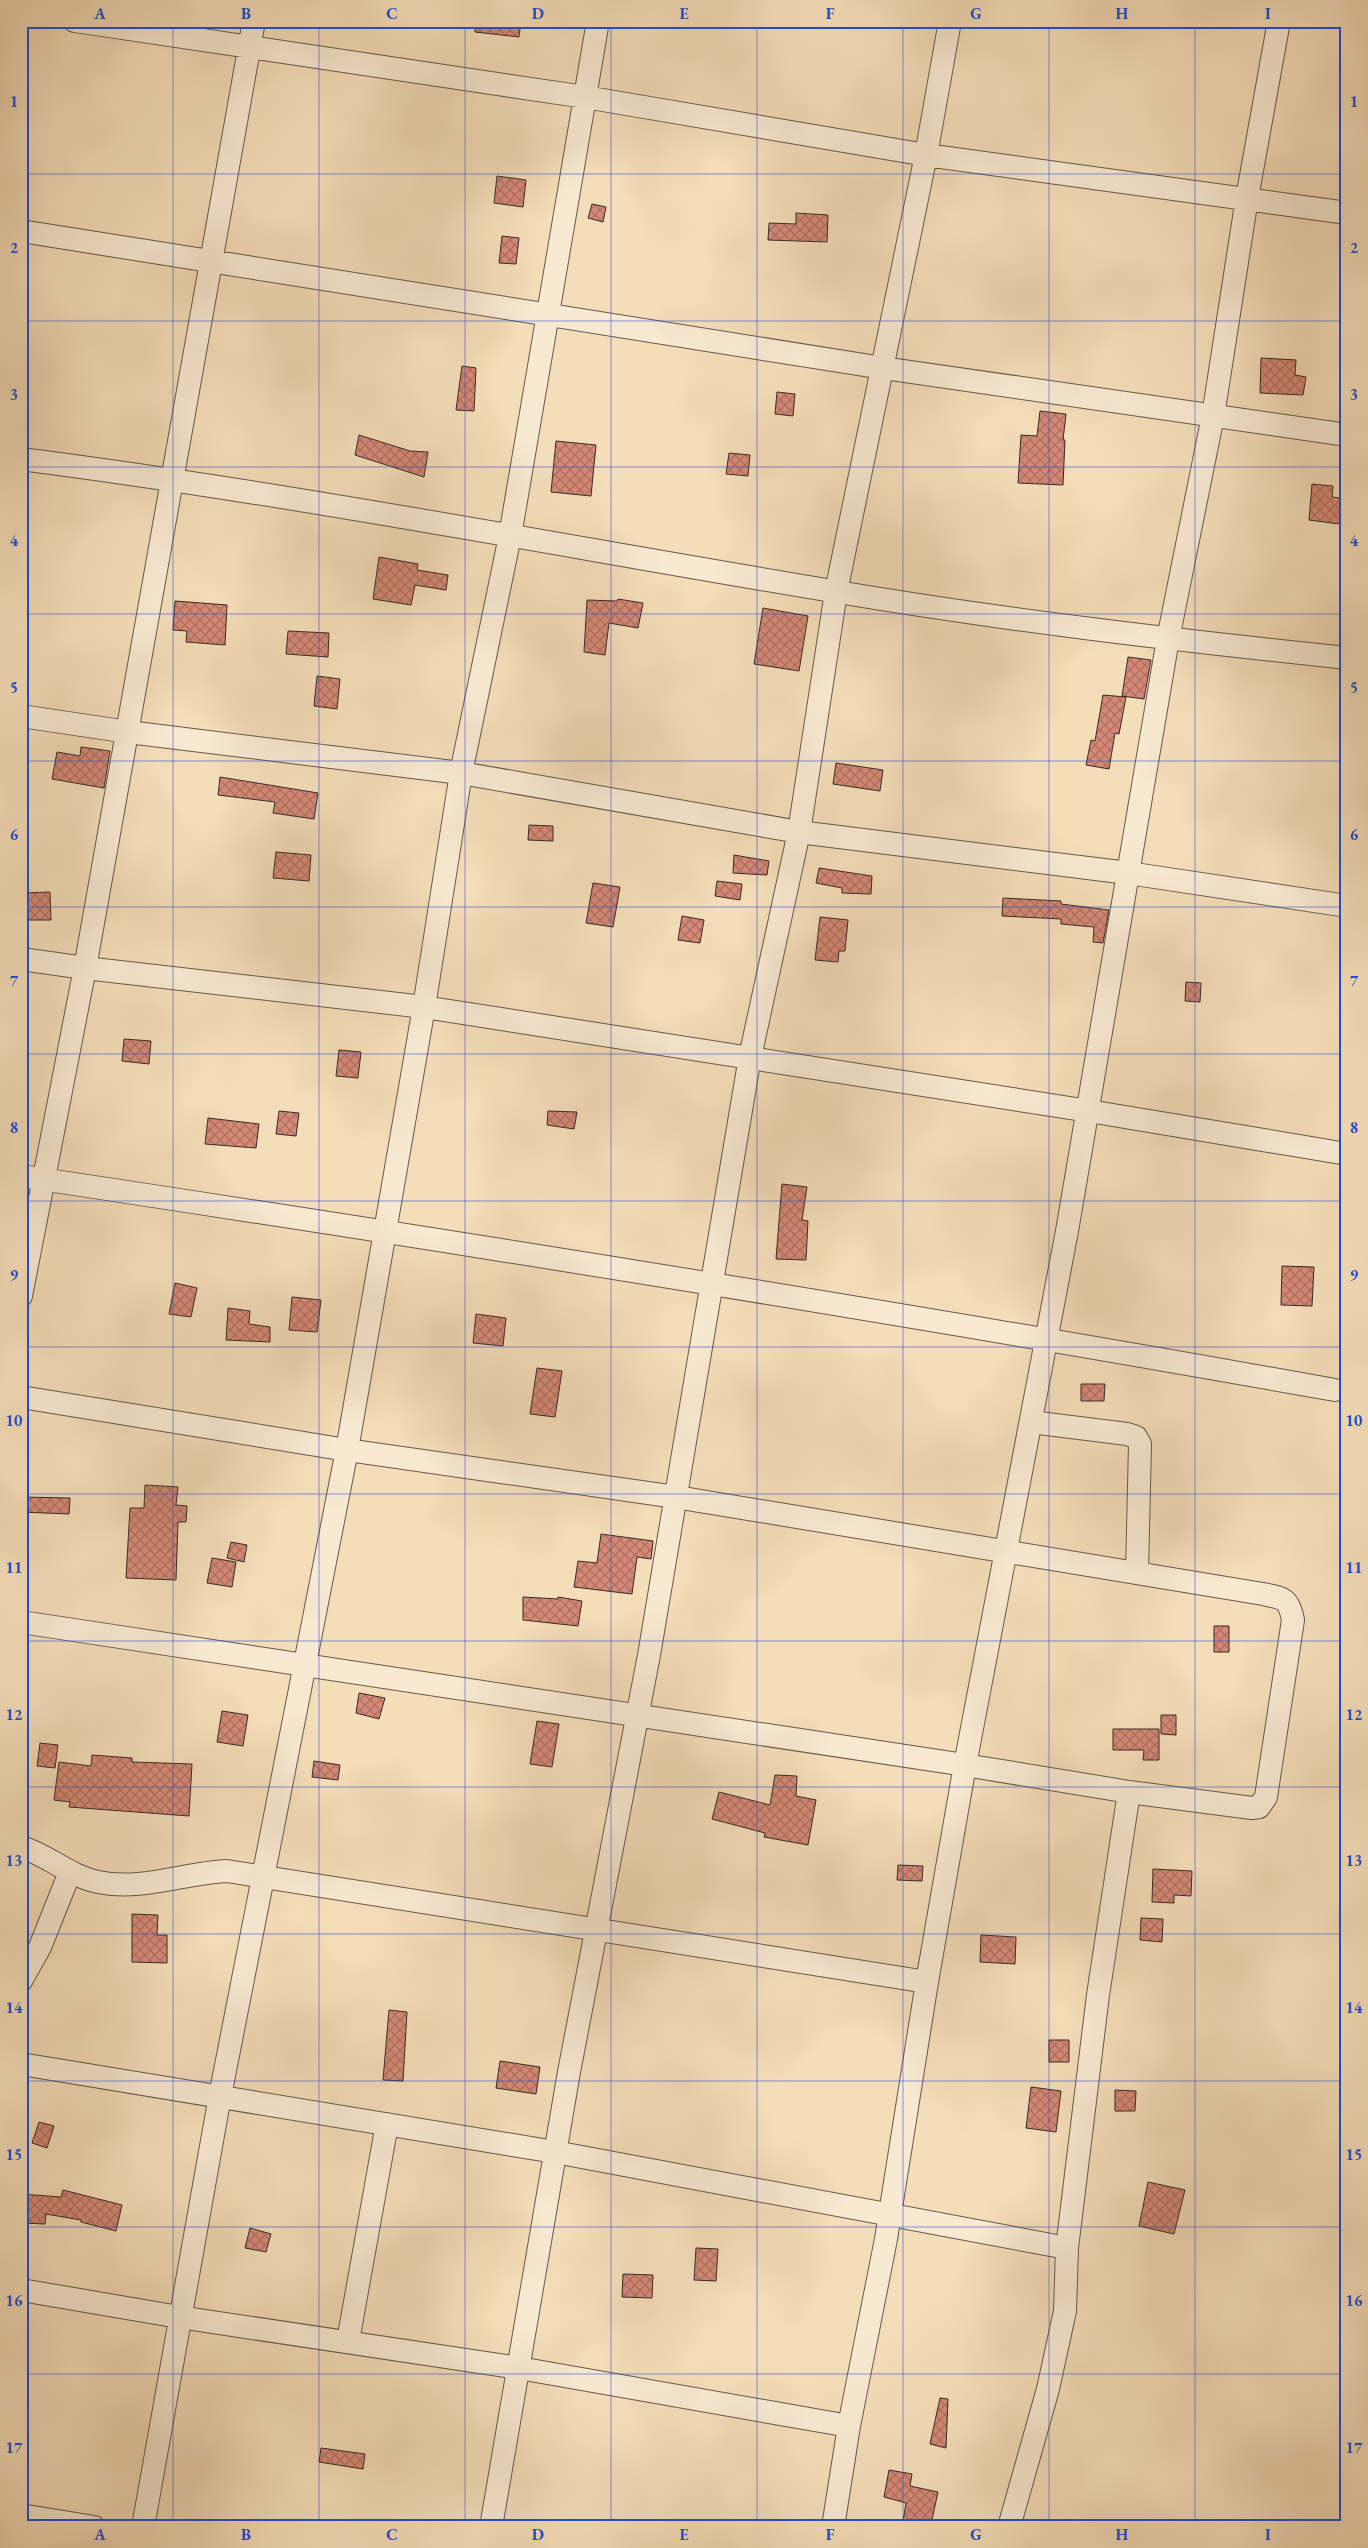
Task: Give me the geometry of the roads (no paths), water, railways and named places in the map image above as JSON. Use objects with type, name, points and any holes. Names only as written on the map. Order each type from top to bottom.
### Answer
[{"type":"street","points":[[75,21],[585,97],[926,155],[1347,213]]},
{"type":"street","points":[[21,1296],[32,1178],[85,968],[254,21]]},
{"type":"street","points":[[143,2527],[220,2096],[347,1450],[424,1007],[461,773],[510,536],[598,21]]},
{"type":"street","points":[[492,2527],[554,2152],[635,1715],[648,1655],[713,1283],[750,1057],[799,832],[836,592],[926,155],[950,21]]},
{"type":"street","points":[[833,2527],[849,2426],[890,2213],[926,1982],[964,1765],[1007,1551],[1089,1110],[1168,639],[1213,416],[1247,198],[1279,21]]},
{"type":"street","points":[[21,231],[883,368],[1347,436]]},
{"type":"street","points":[[21,459],[173,479],[836,592],[1168,639],[1347,658]]},
{"type":"street","points":[[21,716],[128,732],[461,773],[799,832],[1128,874],[1347,906]]},
{"type":"street","points":[[21,959],[424,1007],[1089,1110],[1347,1154]]},
{"type":"street","points":[[32,1178],[713,1283],[1046,1338],[1335,1390]]},
{"type":"street","points":[[21,1397],[347,1450],[676,1498],[1007,1551],[1283,1598],[1290,1606],[1293,1620],[1266,1797],[1259,1807],[1252,1808],[1130,1792],[964,1765],[21,1622]]},
{"type":"street","points":[[1031,1422],[1127,1434],[1136,1437],[1140,1444],[1137,1573]]},
{"type":"street","points":[[1008,2527],[1059,2344],[1065,2311],[1067,2248],[1101,1976],[1130,1792]]},
{"type":"street","points":[[21,1847],[32,1850],[70,1872],[96,1882],[121,1885],[147,1884],[208,1872],[227,1871],[926,1982]]},
{"type":"street","points":[[21,1981],[44,1940],[70,1872]]},
{"type":"street","points":[[21,2064],[554,2152],[890,2213],[1067,2248]]},
{"type":"street","points":[[348,2341],[387,2124]]},
{"type":"street","points":[[21,2290],[179,2317],[519,2368],[849,2426]]},
{"type":"street","points":[[21,2515],[94,2527]]}]
